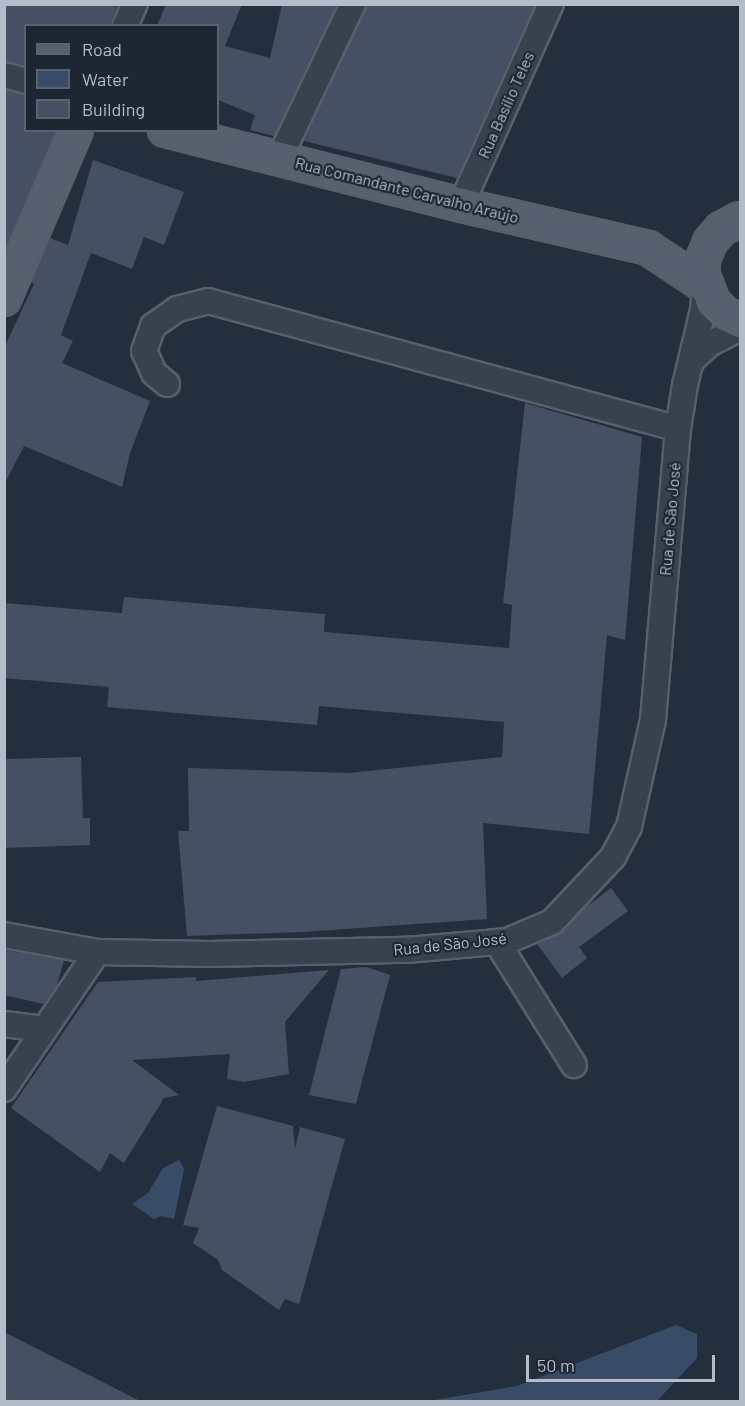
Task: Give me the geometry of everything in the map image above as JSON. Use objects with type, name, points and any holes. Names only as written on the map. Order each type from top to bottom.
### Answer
[{"type":"main road","points":[[4,299],[75,132]]},
{"type":"main road","name":"Rua Comandante Carvalho Araújo","points":[[173,132],[461,205],[648,248]]},
{"type":"main road","points":[[648,248],[681,243],[734,220]]},
{"type":"main road","points":[[734,220],[710,242],[703,259],[705,286],[713,302],[725,314],[741,321]]},
{"type":"main road","points":[[648,248],[705,286]]},
{"type":"street","points":[[126,24],[135,4]]},
{"type":"street","points":[[279,159],[353,4]]},
{"type":"street","name":"Rua Basílio Teles","points":[[461,205],[551,4]]},
{"type":"street","name":"Rua de São José","points":[[4,935],[97,952],[209,954],[383,951],[507,941],[552,922],[614,857],[629,827],[653,720],[678,429],[703,310],[705,286]]},
{"type":"street","points":[[167,384],[154,373],[144,351],[153,326],[177,309],[208,302],[678,429]]},
{"type":"street","points":[[691,361],[709,344],[741,328]]},
{"type":"street","points":[[497,942],[574,1065]]},
{"type":"street","points":[[4,1089],[97,952]]},
{"type":"street","points":[[4,1024],[45,1029]]},
{"type":"water","points":[[179,1160],[184,1169],[174,1219],[161,1216],[154,1219],[132,1204],[148,1193],[163,1168]]},
{"type":"water","points":[[676,1325],[697,1334],[697,1358],[657,1401],[429,1401],[517,1386]]},
{"type":"building","points":[[4,4],[118,4],[110,24],[24,24],[24,66],[4,61]]},
{"type":"building","points":[[166,4],[242,4],[225,46],[270,58],[282,4],[337,4],[274,136],[250,130],[255,115],[219,100],[219,24],[158,24]]},
{"type":"building","points":[[367,4],[535,4],[457,178],[304,141]]},
{"type":"building","points":[[4,90],[24,95],[24,132],[55,132],[4,252]]},
{"type":"building","points":[[93,160],[184,192],[164,245],[144,237],[132,269],[91,253],[61,335],[73,341],[62,363],[150,401],[130,453],[122,487],[24,446],[4,485],[4,348],[34,284],[31,282],[50,238],[68,245]]},
{"type":"building","points":[[525,403],[642,437],[625,640],[607,635],[589,834],[483,823],[487,919],[302,932],[187,936],[178,831],[189,831],[188,768],[349,773],[502,757],[504,722],[319,706],[317,725],[107,707],[109,687],[4,678],[4,603],[122,613],[124,597],[325,614],[324,632],[509,648],[512,605],[503,603]]},
{"type":"building","points":[[81,757],[83,818],[90,818],[90,845],[4,848],[4,759]]},
{"type":"building","points":[[611,888],[628,911],[579,947],[587,958],[562,978],[537,944],[562,932],[585,908]]},
{"type":"building","points":[[4,950],[64,960],[57,985],[44,1004],[4,995]]},
{"type":"building","points":[[366,967],[390,975],[356,1104],[309,1095],[341,969]]},
{"type":"building","points":[[329,970],[285,1022],[289,1074],[244,1082],[227,1079],[230,1054],[132,1060],[179,1095],[164,1098],[124,1163],[110,1153],[100,1172],[11,1108],[98,982],[196,977],[196,981]]},
{"type":"building","points":[[217,1106],[293,1126],[295,1149],[300,1127],[345,1139],[299,1304],[285,1299],[279,1310],[222,1270],[218,1260],[193,1243],[199,1228],[183,1225]]},
{"type":"building","points":[[4,1332],[140,1401],[4,1401]]}]
